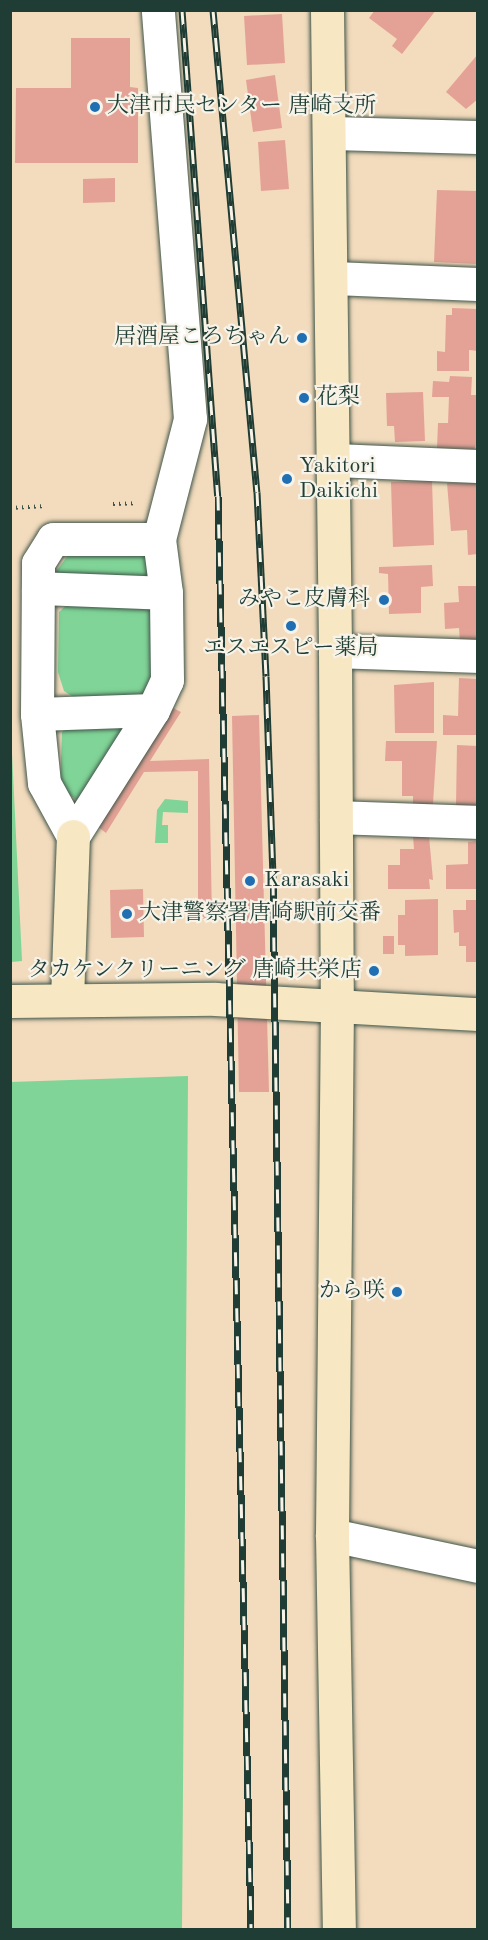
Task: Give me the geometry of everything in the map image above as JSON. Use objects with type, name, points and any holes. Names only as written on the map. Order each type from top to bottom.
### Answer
[{"type":"street","points":[[67,999],[73,836],[153,710],[166,680],[166,593],[159,539],[190,419],[158,10]]},
{"type":"street","points":[[327,10],[333,278],[337,1004],[332,1535],[339,1929]]},
{"type":"street","points":[[331,133],[477,137]]},
{"type":"street","points":[[333,278],[477,284]]},
{"type":"street","points":[[334,460],[477,466]]},
{"type":"street","points":[[73,836],[44,783],[37,714],[38,563],[53,539],[159,539]]},
{"type":"street","points":[[38,588],[166,593]]},
{"type":"street","points":[[335,651],[477,656]]},
{"type":"street","points":[[37,714],[153,710]]},
{"type":"street","points":[[336,817],[477,822]]},
{"type":"street","points":[[10,1001],[216,999],[337,1004],[477,1014]]},
{"type":"street","points":[[332,1535],[475,1561]]},
{"type":"green space","points":[[134,550],[154,559],[155,577],[55,573],[69,554]]},
{"type":"green space","points":[[70,602],[155,606],[156,689],[138,702],[86,705],[64,691],[58,672],[59,612]]},
{"type":"green space","points":[[10,711],[22,961],[11,962],[10,962]]},
{"type":"green space","points":[[71,723],[128,727],[77,800],[60,789],[62,732]]},
{"type":"green space","points":[[165,799],[188,801],[188,813],[163,812],[162,825],[168,825],[168,843],[155,843],[157,810]]},
{"type":"green space","points":[[188,1076],[182,1929],[11,1929],[11,1082]]},
{"type":"building","points":[[375,10],[436,10],[402,54],[392,46],[397,39],[369,18]]},
{"type":"building","points":[[282,14],[285,63],[247,65],[244,16]]},
{"type":"building","points":[[71,38],[130,38],[130,87],[138,88],[138,163],[15,163],[16,88],[71,88]]},
{"type":"building","points":[[478,54],[478,99],[466,109],[446,92]]},
{"type":"building","points":[[275,75],[282,128],[253,132],[246,80]]},
{"type":"building","points":[[285,140],[289,189],[261,191],[258,142]]},
{"type":"building","points":[[115,178],[115,202],[83,203],[83,179]]},
{"type":"building","points":[[437,190],[478,191],[478,264],[434,262]]},
{"type":"building","points":[[452,308],[478,309],[478,351],[469,350],[469,371],[437,371],[437,351],[445,352],[446,315],[452,315]]},
{"type":"building","points":[[450,376],[472,377],[471,395],[478,395],[478,442],[474,449],[437,448],[438,423],[448,423],[449,397],[432,397],[433,381],[449,382]]},
{"type":"building","points":[[423,392],[425,441],[395,442],[394,426],[387,426],[386,393]]},
{"type":"building","points":[[432,481],[434,545],[393,547],[391,482]]},
{"type":"building","points":[[478,482],[478,554],[468,555],[467,530],[451,531],[447,483]]},
{"type":"building","points":[[432,565],[433,586],[421,587],[421,613],[389,614],[388,574],[379,573],[379,567]]},
{"type":"building","points":[[458,586],[478,586],[478,641],[460,642],[459,628],[445,629],[444,603],[459,602]]},
{"type":"building","points":[[459,678],[478,679],[478,735],[443,735],[443,715],[458,716]]},
{"type":"building","points":[[434,682],[434,733],[395,733],[394,685]]},
{"type":"building","points":[[171,707],[181,712],[150,761],[209,759],[212,918],[198,919],[198,771],[144,772],[106,833],[97,826]]},
{"type":"building","points":[[259,715],[269,1092],[239,1092],[232,716]]},
{"type":"building","points":[[386,741],[437,741],[433,804],[413,804],[413,796],[402,796],[402,761],[385,761]]},
{"type":"building","points":[[457,745],[478,746],[478,805],[456,805]]},
{"type":"building","points":[[413,836],[429,836],[433,880],[429,879],[430,889],[388,889],[388,865],[400,865],[400,849],[414,849]]},
{"type":"building","points":[[478,841],[478,889],[446,889],[446,865],[468,864],[468,842]]},
{"type":"building","name":"大津警察署唐崎駅前交番","points":[[143,889],[144,937],[111,938],[110,890]]},
{"type":"building","points":[[438,899],[438,955],[405,956],[405,945],[398,945],[398,915],[405,915],[405,900]]},
{"type":"building","points":[[466,900],[478,900],[478,962],[466,962],[466,946],[459,946],[459,932],[454,933],[453,910],[466,910]]},
{"type":"building","points":[[383,936],[394,936],[394,954],[383,954]]},
{"type":"railway","points":[[182,10],[218,496],[251,1930]]},
{"type":"railway","points":[[213,10],[257,492],[266,676],[273,881],[288,1930]]},
{"type":"place","name":"大津市民センター 唐崎支所","points":[[95,107]]},
{"type":"place","name":"居酒屋ころちゃん","points":[[302,338]]},
{"type":"place","name":"花梨","points":[[304,398]]},
{"type":"place","name":"Yakitori Daikichi","points":[[287,479]]},
{"type":"place","name":"みやこ皮膚科","points":[[384,600]]},
{"type":"place","name":"エスエスピー薬局","points":[[291,626]]},
{"type":"place","name":"Karasaki","points":[[250,881]]},
{"type":"place","name":"大津警察署唐崎駅前交番","points":[[127,914]]},
{"type":"place","name":"タカケンクリーニング 唐崎共栄店","points":[[374,971]]},
{"type":"place","name":"から咲","points":[[397,1292]]}]
